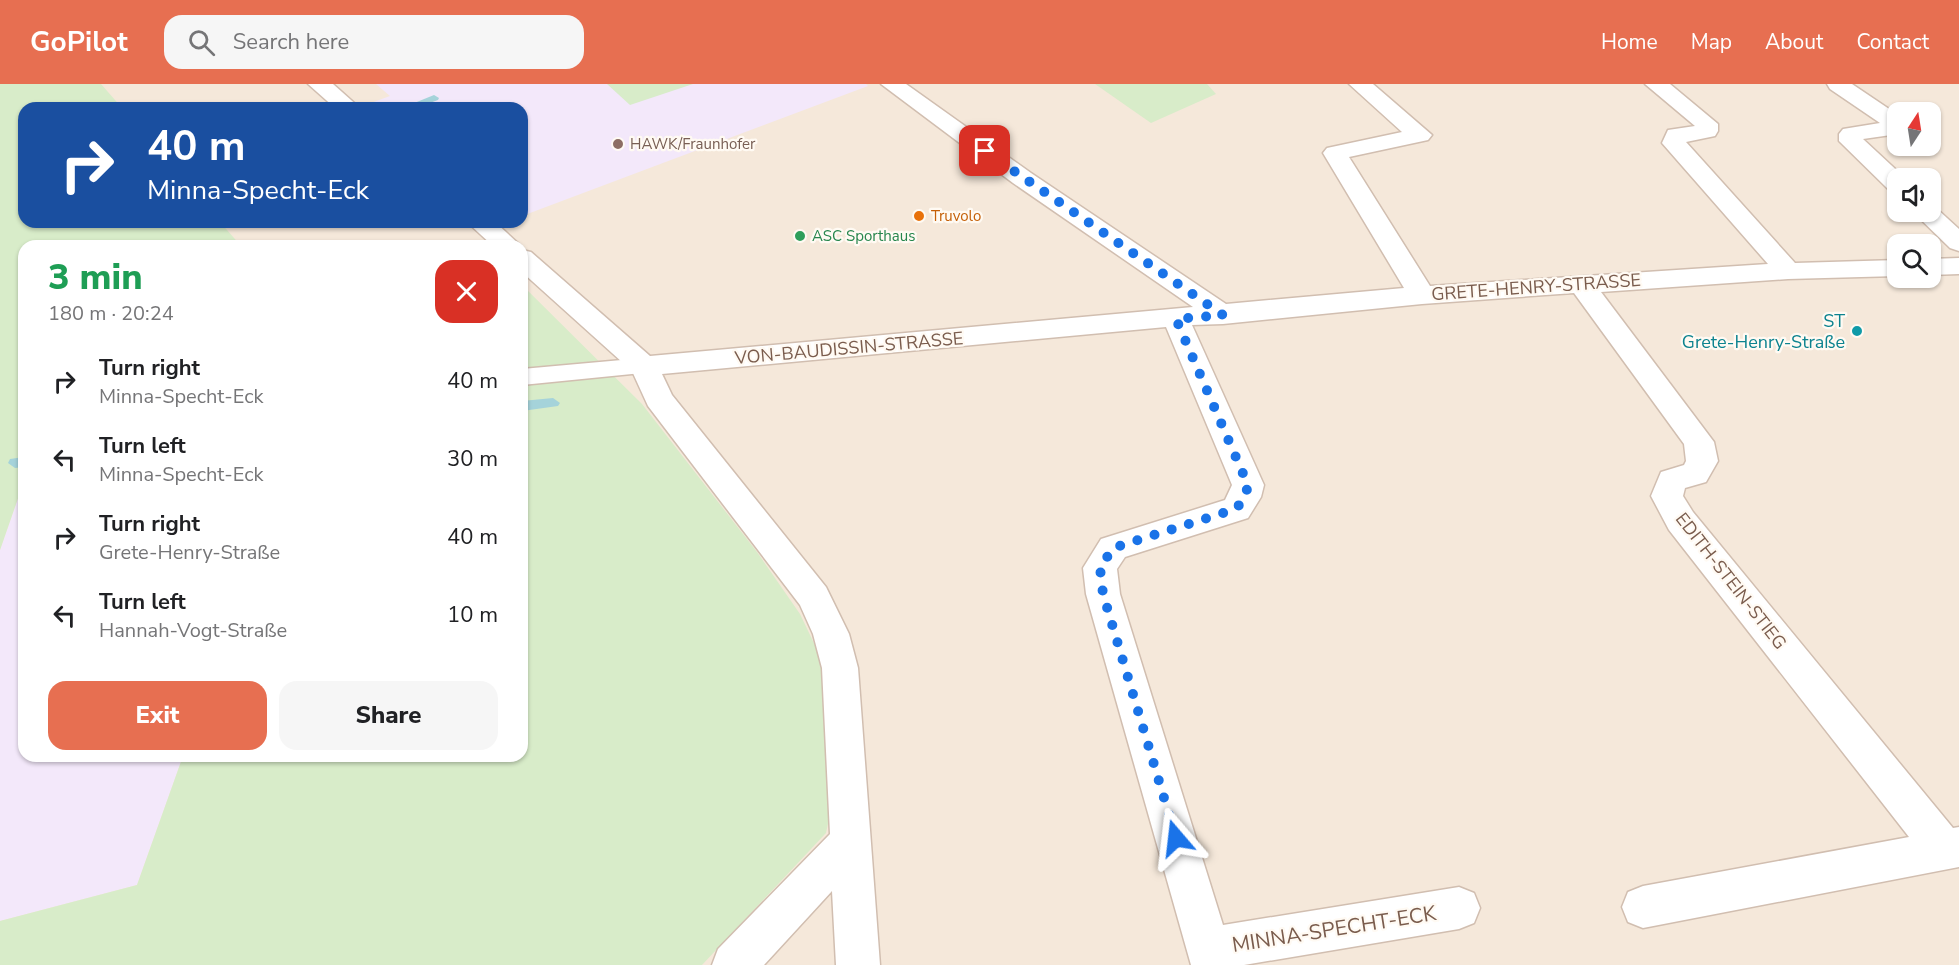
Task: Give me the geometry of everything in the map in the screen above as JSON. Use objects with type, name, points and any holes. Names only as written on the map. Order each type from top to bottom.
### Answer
[{"type":"street","points":[[320,84],[342,102]]},
{"type":"street","points":[[892,84],[1022,178],[1223,315]]},
{"type":"street","points":[[1360,84],[1420,135],[1335,153],[1422,295]]},
{"type":"street","points":[[1656,84],[1707,124],[1707,131],[1676,135],[1674,143],[1788,271]]},
{"type":"street","points":[[1838,84],[1893,122],[1893,128],[1851,134],[1851,141],[1887,175]]},
{"type":"street","points":[[1937,222],[1959,243]]},
{"type":"street","points":[[487,228],[501,240]]},
{"type":"street","points":[[528,263],[644,366],[659,399],[814,597],[831,634],[840,668],[858,965]]},
{"type":"street","points":[[1941,267],[1959,266]]},
{"type":"street","name":"GRETE-HENRY-STRASSE","points":[[1176,319],[1422,295],[1788,271],[1887,268]]},
{"type":"street","name":"EDITH-STEIN-STIEG","points":[[1581,284],[1699,442],[1702,461],[1695,474],[1671,480],[1667,496],[1682,521],[1951,848],[1643,907]]},
{"type":"street","name":"VON-BAUDISSIN-STRASSE","points":[[644,366],[1176,319]]},
{"type":"street","name":"MINNA-SPECHT-ECK","points":[[1176,319],[1248,485],[1245,497],[1236,509],[1113,548],[1100,568],[1103,594],[1211,957],[1459,908]]},
{"type":"street","points":[[734,965],[850,842]]},
{"type":"lane","name":"VON-BAUDISSIN-STRASSE","points":[[528,376],[644,366]]},
{"type":"shaded area","points":[[0,84],[1959,84],[1959,965],[0,965]]},
{"type":"shaded area","name":"HAWK/Fraunhofer","points":[[376,84],[866,84],[868,86],[528,214],[528,102],[374,102],[390,96]]},
{"type":"shaded area","points":[[18,498],[18,762],[181,762],[137,885],[0,921],[0,550]]},
{"type":"green space","points":[[0,84],[101,84],[117,102],[18,102],[18,228],[225,228],[236,240],[18,240],[18,498],[0,550]]},
{"type":"green space","points":[[607,84],[693,84],[630,105]]},
{"type":"green space","points":[[1095,84],[1207,84],[1216,94],[1151,123]]},
{"type":"green space","points":[[528,291],[642,404],[757,552],[800,614],[822,660],[833,800],[826,833],[702,965],[0,965],[0,921],[137,885],[181,762],[528,762]]},
{"type":"waterway","points":[[423,102],[434,98]]},
{"type":"waterway","points":[[528,405],[553,403]]},
{"type":"place","name":"HAWK/Fraunhofer","points":[[618,144]]},
{"type":"place","name":"Truvolo","points":[[919,216]]},
{"type":"place","name":"ASC Sporthaus","points":[[800,236]]},
{"type":"place","name":"ST Grete-Henry-Straße","points":[[1857,331]]},
{"type":"route","points":[[985,151],[1223,315],[1176,319],[1248,485],[1245,497],[1236,509],[1113,548],[1100,568],[1103,594],[1176,838]]}]
